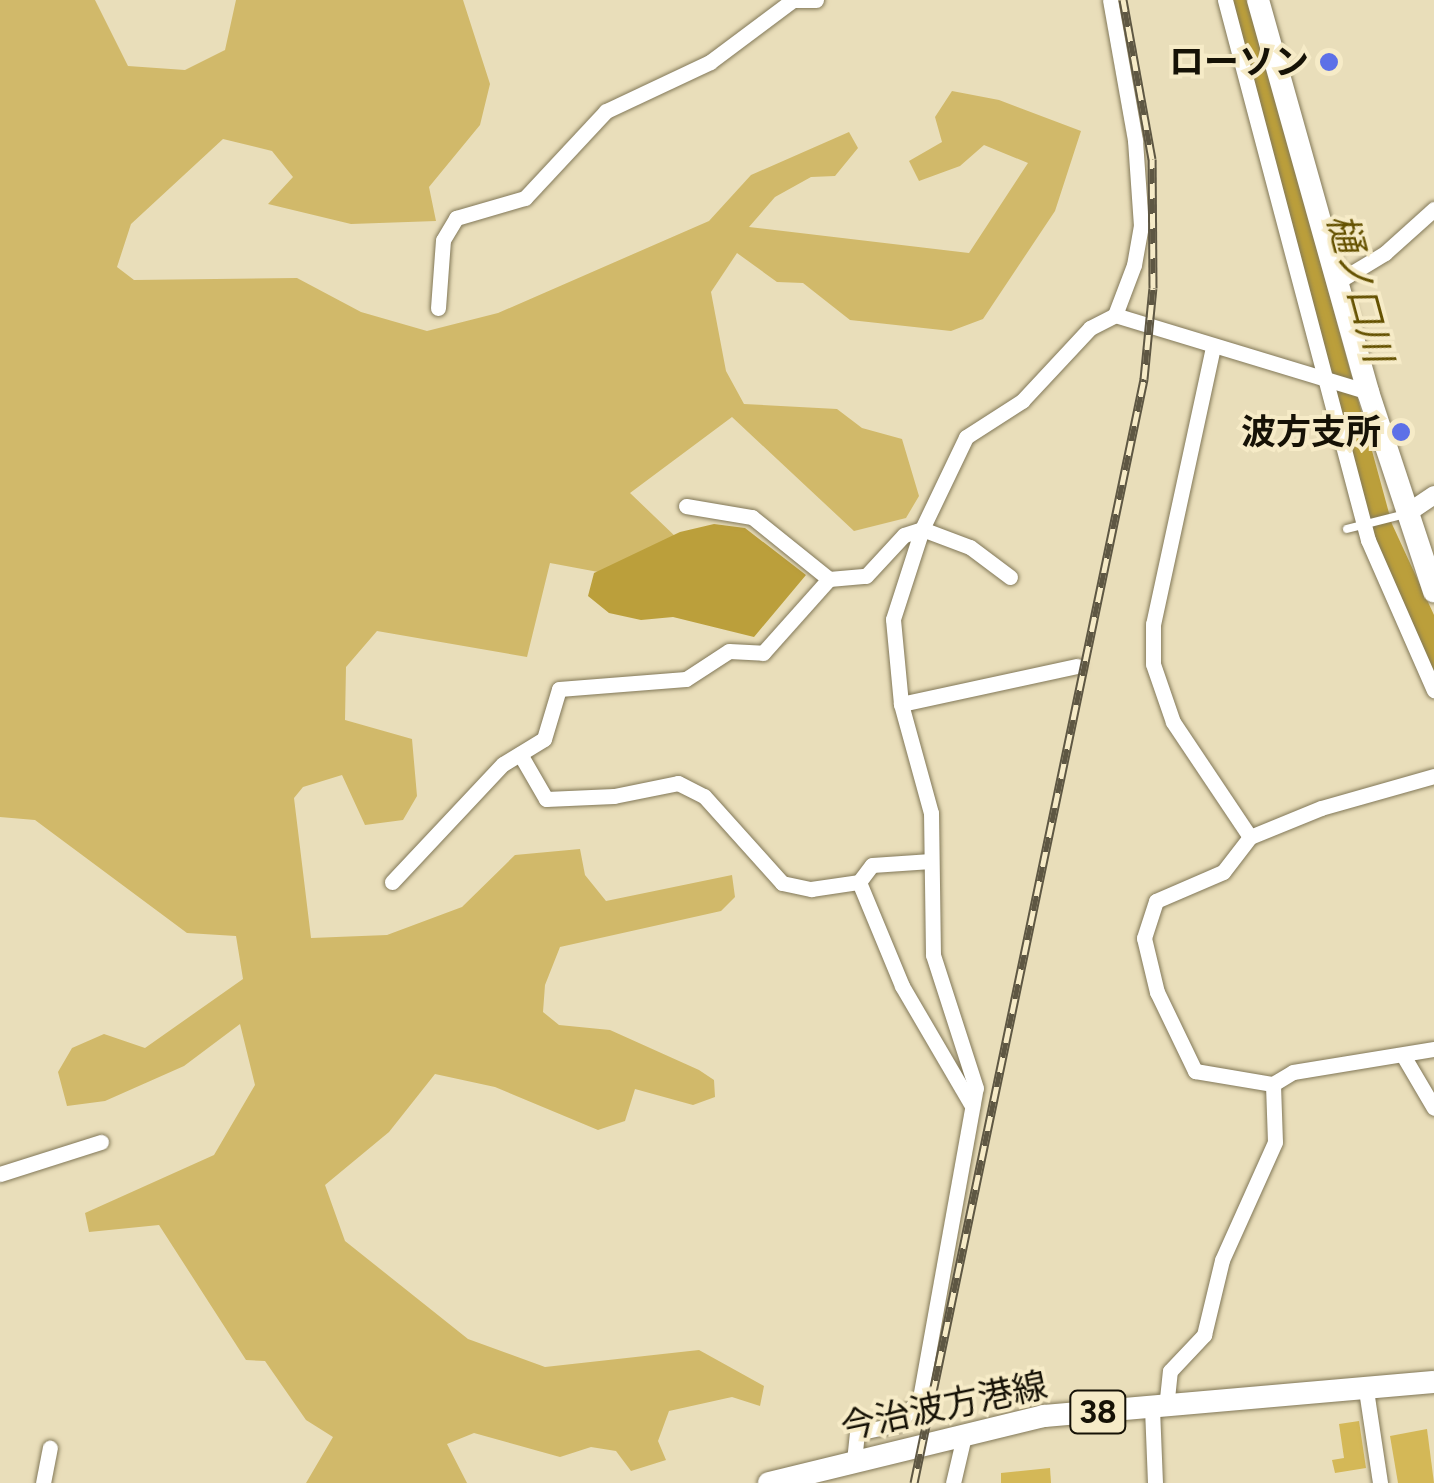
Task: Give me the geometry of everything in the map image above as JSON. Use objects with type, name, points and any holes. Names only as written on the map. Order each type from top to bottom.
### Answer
[{"type":"main road","points":[[1258,0],[1399,515],[1434,591]]},
{"type":"main road","name":"今治波方港線","points":[[769,1483],[965,1432],[1044,1416],[1434,1382]]},
{"type":"street","points":[[438,308],[444,240],[456,218],[525,198],[606,111],[710,62],[795,0],[816,0]]},
{"type":"street","points":[[854,1460],[857,1433],[898,1424],[920,1398],[976,1088],[933,955],[928,799],[900,704],[893,619],[922,529],[966,437],[1022,401],[1090,328],[1114,315],[1141,226],[1135,140],[1110,0]]},
{"type":"street","points":[[1225,0],[1335,387],[1367,524],[1434,690]]},
{"type":"street","points":[[1337,282],[1385,253],[1434,209]]},
{"type":"street","points":[[1114,315],[1335,387],[1364,392]]},
{"type":"street","points":[[1213,347],[1153,624],[1153,664],[1173,722],[1250,836]]},
{"type":"street","points":[[1399,515],[1434,495]]},
{"type":"street","points":[[686,506],[752,516],[829,579]]},
{"type":"street","points":[[392,882],[465,801],[520,754],[544,739],[559,690],[686,679],[729,652],[763,653],[829,579],[866,576],[904,534],[922,529],[970,547],[1010,577]]},
{"type":"street","points":[[900,704],[1076,666]]},
{"type":"street","points":[[520,754],[546,799],[614,796],[678,783],[704,796],[782,883],[811,890],[859,882],[872,865],[931,861]]},
{"type":"street","points":[[1434,776],[1320,808],[1250,836],[1222,872],[1156,901],[1144,938],[1157,992],[1195,1071],[1273,1084],[1293,1072],[1404,1057],[1434,1049]]},
{"type":"street","points":[[859,882],[902,986],[973,1110]]},
{"type":"street","points":[[1404,1057],[1434,1108]]},
{"type":"street","points":[[1154,1483],[1159,1408],[1170,1372],[1204,1335],[1222,1260],[1275,1142],[1273,1084]]},
{"type":"street","points":[[0,1174],[102,1142]]},
{"type":"street","points":[[1366,1390],[1380,1483]]},
{"type":"street","points":[[952,1483],[965,1432]]},
{"type":"street","points":[[44,1483],[50,1448]]},
{"type":"lane","points":[[1347,529],[1399,515]]},
{"type":"shaded area","points":[[0,0],[95,0],[128,66],[185,70],[225,50],[236,0],[463,0],[490,84],[480,125],[429,187],[436,221],[351,224],[268,204],[293,177],[272,151],[223,139],[131,224],[117,267],[134,280],[297,278],[361,312],[427,331],[498,313],[709,221],[751,175],[849,132],[858,148],[835,176],[811,177],[775,197],[749,227],[969,253],[1028,163],[984,145],[960,166],[919,181],[909,161],[942,142],[935,117],[952,91],[999,100],[1081,131],[1055,211],[983,319],[951,331],[850,320],[803,283],[777,282],[737,253],[711,292],[726,371],[744,404],[837,409],[862,428],[902,439],[919,496],[906,518],[854,531],[732,417],[630,493],[678,539],[609,574],[550,563],[527,657],[377,631],[346,667],[345,720],[412,739],[417,796],[403,820],[365,825],[342,775],[303,787],[294,798],[311,938],[387,935],[462,907],[515,855],[580,849],[585,875],[606,901],[732,875],[735,897],[721,911],[560,947],[545,985],[543,1012],[559,1025],[610,1030],[699,1070],[714,1080],[715,1097],[693,1105],[635,1089],[625,1121],[598,1130],[495,1087],[435,1074],[389,1132],[325,1185],[345,1241],[468,1339],[545,1367],[699,1350],[764,1386],[760,1406],[732,1397],[669,1411],[658,1441],[666,1460],[631,1471],[616,1451],[591,1447],[560,1457],[474,1433],[447,1444],[467,1483],[306,1483],[333,1437],[306,1420],[265,1361],[246,1360],[159,1225],[89,1232],[85,1213],[214,1155],[255,1085],[240,1024],[184,1066],[105,1101],[67,1106],[58,1072],[72,1048],[104,1034],[145,1048],[243,979],[236,936],[187,933],[35,820],[0,817]]},
{"type":"shaded area","points":[[1231,0],[1249,0],[1392,524],[1434,615],[1434,672],[1383,568]]},
{"type":"shaded area","points":[[714,524],[745,528],[806,575],[754,637],[673,617],[641,620],[609,613],[588,596],[594,573],[680,532]]},
{"type":"building","points":[[1359,1421],[1366,1468],[1335,1473],[1332,1460],[1344,1458],[1339,1424]]},
{"type":"building","points":[[1427,1429],[1434,1483],[1398,1483],[1390,1436]]},
{"type":"building","points":[[1050,1468],[1051,1483],[1001,1483],[1001,1473]]},
{"type":"railway","points":[[914,1483],[1144,379],[1153,288],[1152,159],[1123,0]]},
{"type":"place","name":"ローソン","points":[[1329,62]]},
{"type":"place","name":"波方支所","points":[[1401,432]]},
{"type":"water label","name":"樋ノ口川","points":[[1359,288]]}]
